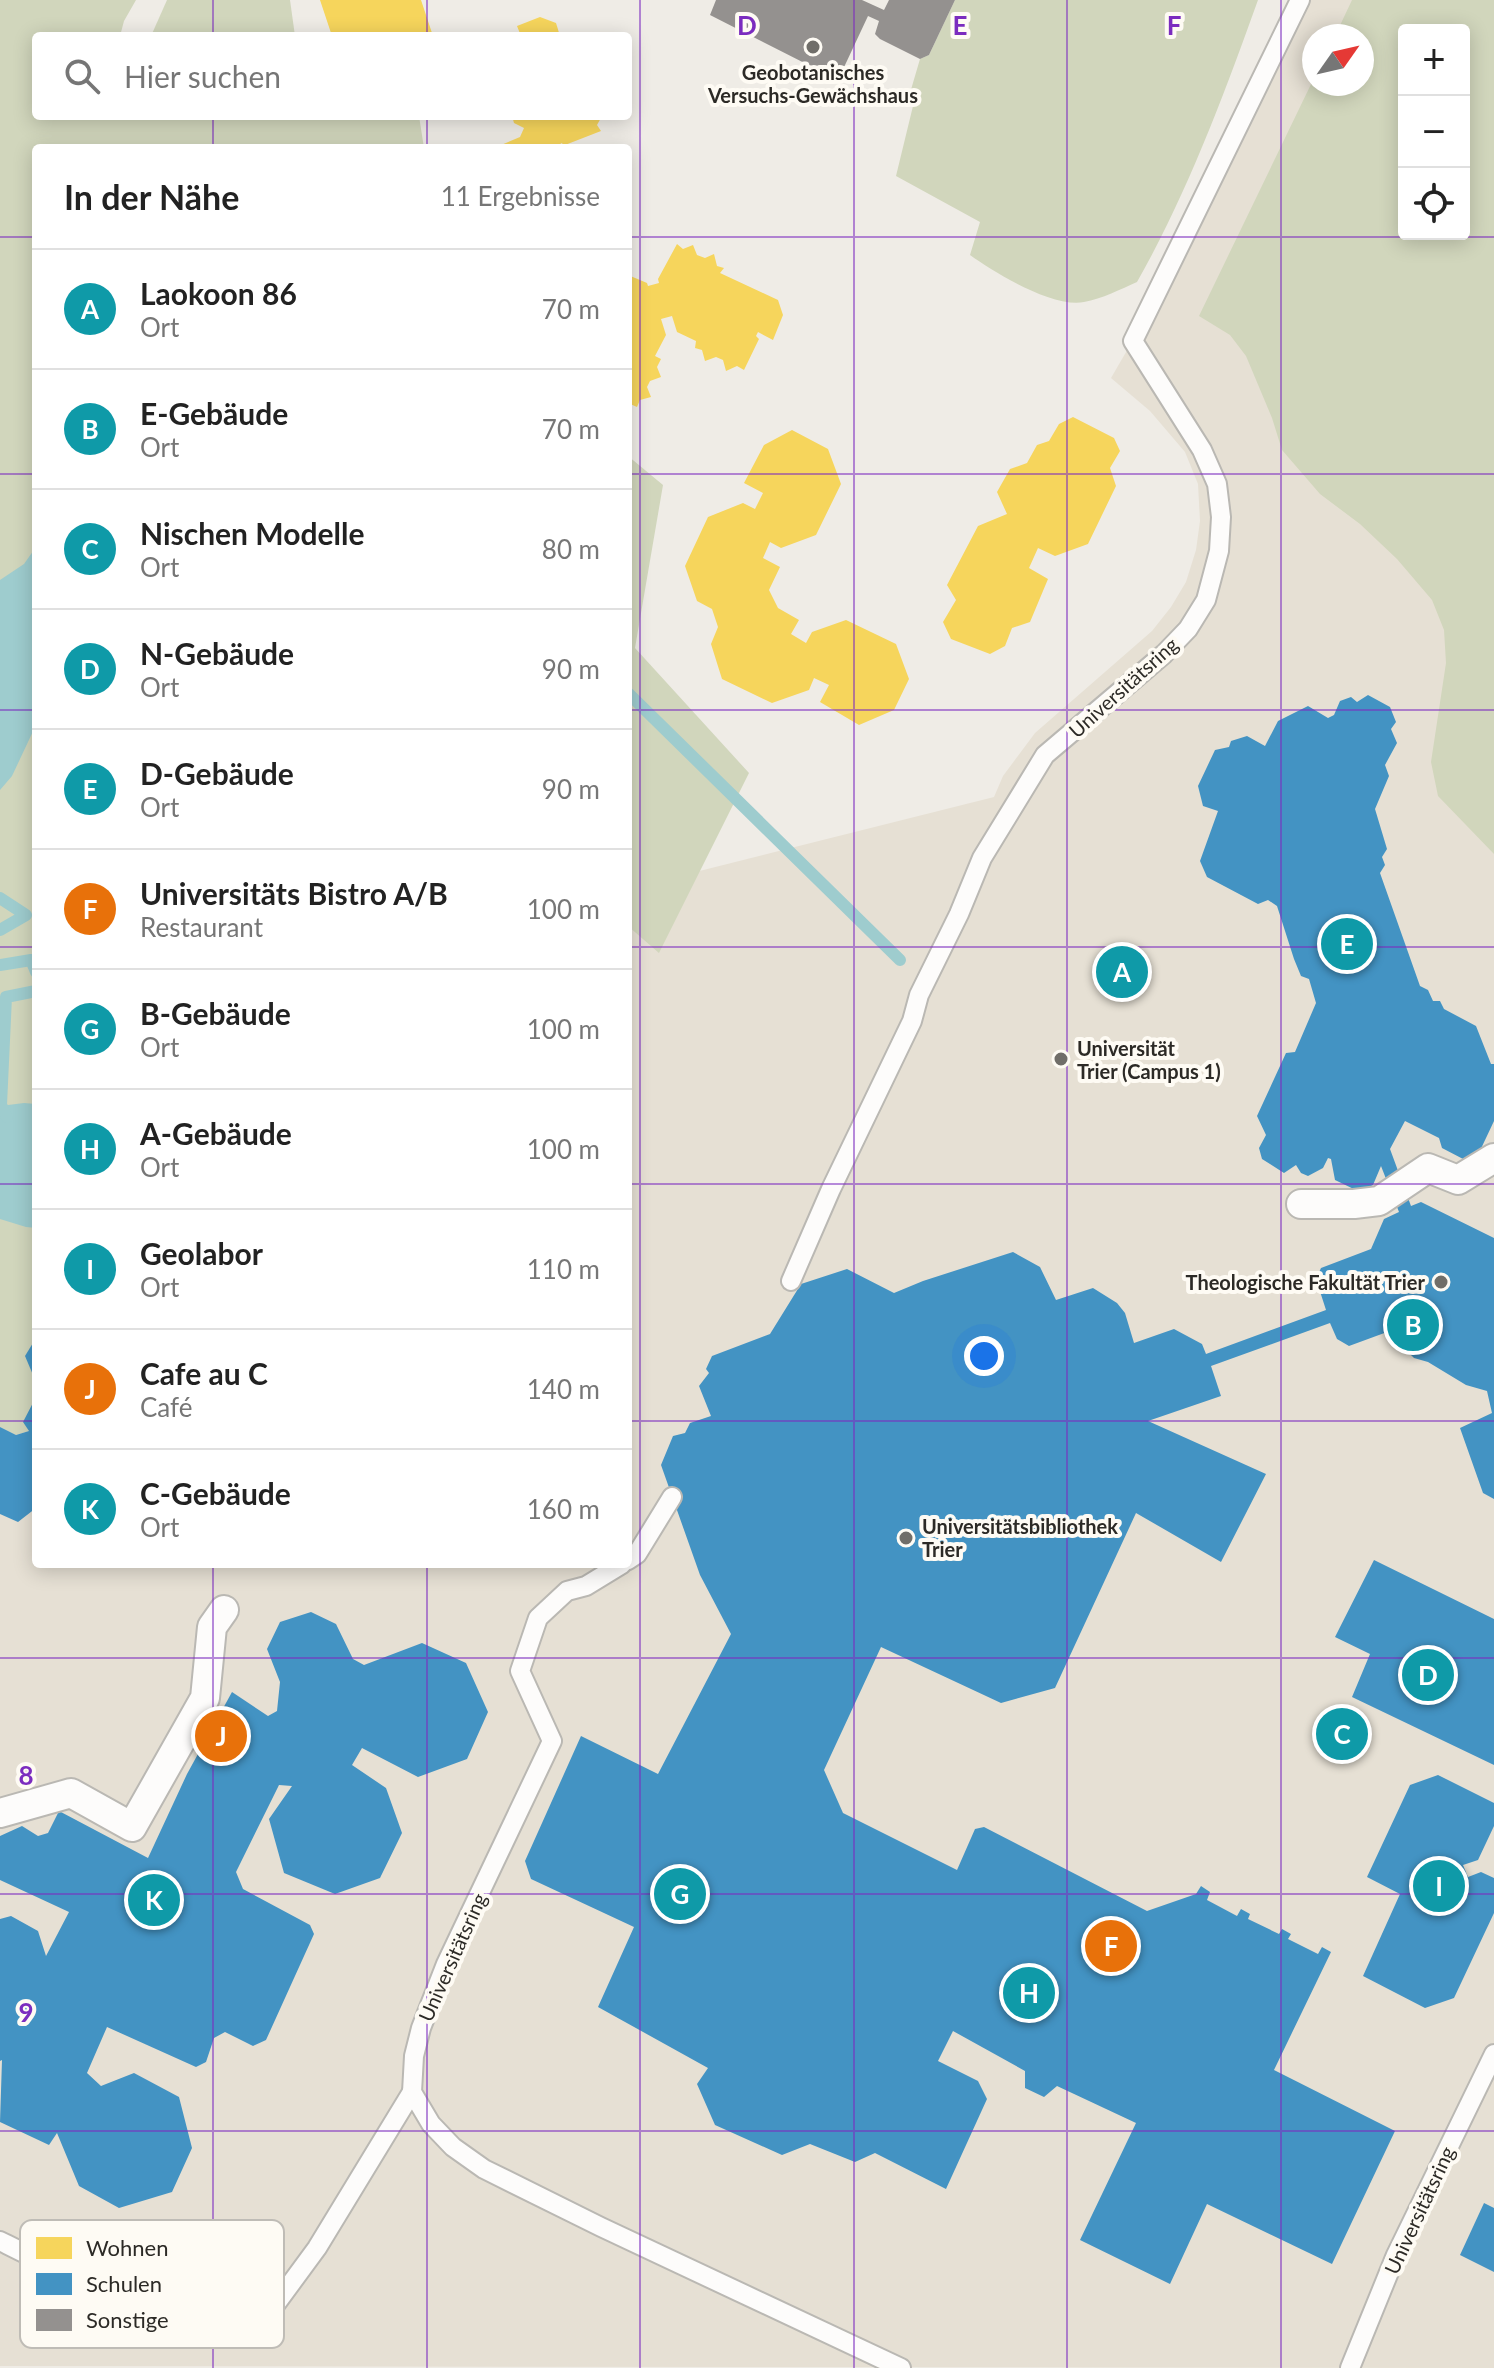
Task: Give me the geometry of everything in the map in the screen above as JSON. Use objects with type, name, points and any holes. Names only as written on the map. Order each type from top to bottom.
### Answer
[{"type":"street","points":[[1301,1204],[1379,1201],[1428,1168],[1458,1180],[1494,1158]]},
{"type":"street","points":[[0,1813],[71,1793],[132,1827],[205,1698],[212,1627],[224,1610]]},
{"type":"lane","name":"Universitätsring","points":[[791,1281],[831,1189],[912,1021],[919,995],[959,914],[982,858],[1045,755],[1164,654],[1188,629],[1206,600],[1219,551],[1221,517],[1217,484],[1202,450],[1133,341],[1300,0]]},
{"type":"lane","points":[[632,1557],[672,1497]]},
{"type":"lane","name":"Universitätsring","points":[[412,2092],[414,2056],[421,2028],[446,1964],[552,1741],[520,1671],[538,1618],[567,1591],[586,1586],[615,1568]]},
{"type":"lane","name":"Universitätsring","points":[[1350,2368],[1396,2255],[1494,2054]]},
{"type":"lane","points":[[284,2293],[317,2248],[412,2092],[431,2124],[453,2147],[484,2169],[901,2368]]},
{"type":"lane","points":[[0,2241],[20,2251]]},
{"type":"shaded area","name":"Universität Trier (Campus 1)","points":[[1309,0],[1494,0],[1494,2368],[0,2366],[0,1258],[32,1232],[32,1568],[632,1568],[632,888],[994,797],[1003,776],[1035,733],[1152,631],[1186,582],[1196,550],[1200,521],[1198,484],[1185,452],[1150,411],[1111,378],[1155,302]]},
{"type":"green space","points":[[0,0],[136,0],[121,32],[32,32],[32,120],[420,120],[423,144],[32,144],[32,1407],[24,1422],[29,1431],[16,1435],[0,1427]]},
{"type":"green space","points":[[167,0],[290,0],[294,32],[153,32]]},
{"type":"green space","points":[[955,0],[1258,0],[1188,179],[1137,282],[1084,302],[1057,300],[1025,288],[970,255],[980,222],[896,176],[913,106],[910,93],[920,59],[929,55]]},
{"type":"green space","points":[[1352,0],[1494,0],[1494,854],[1438,796],[1431,762],[1446,663],[1444,630],[1432,600],[1397,559],[1360,524],[1320,494],[1282,450],[1246,356],[1230,335],[1199,316],[1305,96],[1374,96],[1374,24],[1341,24]]},
{"type":"green space","points":[[632,459],[663,485],[635,648],[749,773],[659,953],[632,929]]},
{"type":"water","points":[[32,553],[32,734],[12,776],[0,790],[0,580],[24,564]]},
{"type":"water","points":[[32,1104],[32,1228],[0,1219],[0,1106]]},
{"type":"building: Wohnen","points":[[320,0],[421,0],[432,32],[331,32]]},
{"type":"building: Wohnen","points":[[540,17],[556,23],[559,32],[519,32],[517,26]]},
{"type":"building: Wohnen","points":[[513,120],[600,120],[597,125],[601,131],[568,144],[503,144],[520,137],[524,128]]},
{"type":"building: Wohnen","points":[[677,244],[683,249],[693,245],[697,255],[705,258],[714,254],[717,266],[724,268],[720,273],[778,300],[783,315],[773,340],[758,332],[756,336],[759,339],[744,370],[737,366],[726,371],[723,360],[716,357],[705,361],[702,350],[695,348],[696,341],[677,332],[672,316],[661,319],[666,335],[655,356],[661,359],[657,367],[661,377],[650,381],[647,387],[651,397],[640,400],[637,407],[632,405],[632,277],[648,286],[659,283],[658,279]]},
{"type":"building: Wohnen","points":[[1073,417],[1114,438],[1120,451],[1110,468],[1116,486],[1088,544],[1055,556],[1038,548],[1029,568],[1048,579],[1030,622],[1012,628],[1005,646],[990,654],[951,639],[943,622],[956,600],[947,585],[978,526],[1007,514],[997,492],[1010,469],[1027,463],[1037,445],[1049,441],[1059,424]]},
{"type":"building: Wohnen","points":[[792,430],[828,449],[841,484],[816,535],[781,548],[770,542],[763,558],[780,567],[769,590],[778,608],[799,620],[791,634],[806,643],[812,632],[846,620],[896,644],[909,679],[894,710],[859,725],[820,702],[829,685],[814,678],[809,690],[772,703],[722,679],[711,644],[718,627],[712,609],[697,601],[685,566],[708,517],[743,503],[755,509],[763,493],[744,483],[764,445]]},
{"type":"building: Schulen","points":[[1368,695],[1390,707],[1396,722],[1391,729],[1397,743],[1385,765],[1389,776],[1375,809],[1387,849],[1382,857],[1385,865],[1380,873],[1420,986],[1428,990],[1433,1001],[1440,1001],[1444,1009],[1476,1026],[1491,1064],[1494,1064],[1494,1121],[1478,1155],[1465,1160],[1442,1148],[1439,1138],[1405,1121],[1390,1149],[1411,1206],[1421,1202],[1494,1238],[1494,1499],[1483,1493],[1460,1428],[1492,1413],[1487,1391],[1466,1385],[1428,1362],[1414,1358],[1406,1350],[1404,1342],[1407,1333],[1398,1328],[1349,1346],[1337,1339],[1330,1323],[1211,1366],[1221,1396],[1148,1421],[1266,1474],[1221,1562],[1136,1513],[1055,1688],[1001,1703],[881,1647],[824,1770],[843,1813],[957,1870],[975,1829],[984,1827],[1147,1911],[1196,1894],[1201,1886],[1210,1892],[1207,1900],[1237,1916],[1241,1909],[1250,1914],[1248,1919],[1279,1934],[1282,1929],[1291,1934],[1288,1939],[1318,1954],[1322,1947],[1331,1952],[1274,2070],[1395,2131],[1332,2264],[1207,2204],[1170,2284],[1080,2240],[1136,2123],[1057,2086],[1044,2097],[1025,2088],[1025,2071],[953,2031],[938,2061],[978,2081],[987,2099],[946,2189],[875,2153],[855,2162],[810,2144],[782,2155],[715,2125],[697,2084],[708,2068],[598,2007],[634,1927],[531,1879],[525,1861],[581,1736],[658,1774],[731,1634],[700,1575],[661,1465],[673,1436],[685,1433],[690,1423],[711,1416],[699,1386],[709,1373],[706,1369],[712,1356],[770,1334],[801,1284],[847,1269],[894,1293],[1013,1252],[1040,1267],[1056,1300],[1093,1288],[1117,1303],[1125,1313],[1134,1343],[1174,1329],[1202,1344],[1206,1354],[1326,1310],[1316,1279],[1321,1268],[1371,1249],[1384,1219],[1399,1212],[1381,1166],[1373,1185],[1360,1192],[1335,1180],[1331,1159],[1328,1158],[1323,1168],[1308,1176],[1301,1173],[1296,1165],[1284,1173],[1262,1159],[1259,1148],[1266,1135],[1257,1116],[1286,1053],[1295,1052],[1316,1003],[1309,979],[1301,976],[1294,959],[1277,906],[1268,900],[1258,904],[1207,877],[1200,861],[1218,811],[1203,806],[1198,786],[1215,750],[1229,747],[1231,741],[1247,736],[1265,746],[1278,721],[1308,706],[1328,718],[1334,715],[1340,701],[1351,697],[1357,702]]},
{"type":"building: Schulen","points":[[32,1345],[32,1373],[25,1356]]},
{"type":"building: Schulen","points":[[32,1405],[32,1511],[18,1522],[0,1514],[0,1427],[16,1435],[29,1431],[23,1422]]},
{"type":"building: Schulen","points":[[1374,1560],[1494,1619],[1494,1765],[1352,1697],[1370,1654],[1335,1637]]},
{"type":"building: Schulen","points":[[311,1612],[336,1624],[353,1659],[364,1665],[422,1643],[466,1663],[488,1712],[467,1759],[418,1777],[362,1748],[352,1765],[386,1788],[402,1833],[380,1878],[335,1894],[284,1873],[269,1819],[292,1786],[279,1785],[236,1872],[243,1889],[310,1925],[314,1934],[266,2040],[253,2046],[225,2032],[214,2038],[206,2062],[196,2067],[107,2027],[87,2073],[101,2086],[134,2073],[179,2097],[192,2148],[172,2192],[119,2208],[79,2186],[57,2133],[49,2145],[0,2122],[0,1919],[11,1916],[38,1931],[46,1956],[69,1912],[0,1880],[0,1836],[22,1826],[38,1836],[48,1833],[59,1811],[148,1858],[187,1774],[232,1692],[268,1716],[277,1711],[280,1682],[267,1649],[280,1622]]},
{"type":"building: Schulen","points":[[1438,1775],[1494,1803],[1494,1826],[1478,1860],[1463,1865],[1468,1877],[1481,1872],[1494,1878],[1494,1913],[1454,1998],[1425,2008],[1363,1976],[1400,1894],[1367,1877],[1410,1785]]},
{"type":"building: Schulen","points":[[1484,2203],[1494,2208],[1494,2272],[1460,2255]]},
{"type":"building: Sonstige","name":"Geobotanisches Versuchs-Gewächshaus","points":[[716,0],[862,0],[884,10],[889,0],[955,0],[929,55],[920,59],[880,39],[875,34],[879,21],[868,16],[838,80],[710,15]]},
{"type":"waterway","points":[[632,697],[900,960]]},
{"type":"waterway","points":[[0,898],[26,915],[0,930]]},
{"type":"waterway","points":[[0,965],[31,960],[32,962]]},
{"type":"waterway","points":[[7,1117],[1,1105],[6,997],[32,992]]},
{"type":"place","name":"Geobotanisches Versuchs-Gewächshaus","points":[[813,47]]},
{"type":"place","name":"D-Gebäude","points":[[1347,944]]},
{"type":"place","name":"Laokoon 86","points":[[1122,972]]},
{"type":"place","name":"Universität Trier (Campus 1)","points":[[1061,1059]]},
{"type":"place","name":"Theologische Fakultät Trier","points":[[1441,1282]]},
{"type":"place","name":"E-Gebäude","points":[[1413,1325]]},
{"type":"place","name":"Universitätsbibliothek Trier","points":[[906,1538]]},
{"type":"place","name":"N-Gebäude","points":[[1428,1675]]},
{"type":"place","name":"Nischen Modelle","points":[[1342,1734]]},
{"type":"place","name":"Cafe au C","points":[[221,1736]]},
{"type":"place","name":"Geolabor","points":[[1439,1886]]},
{"type":"place","name":"B-Gebäude","points":[[680,1894]]},
{"type":"place","name":"C-Gebäude","points":[[154,1900]]},
{"type":"place","name":"Universitäts Bistro A/B","points":[[1111,1946]]},
{"type":"place","name":"A-Gebäude","points":[[1029,1993]]}]
